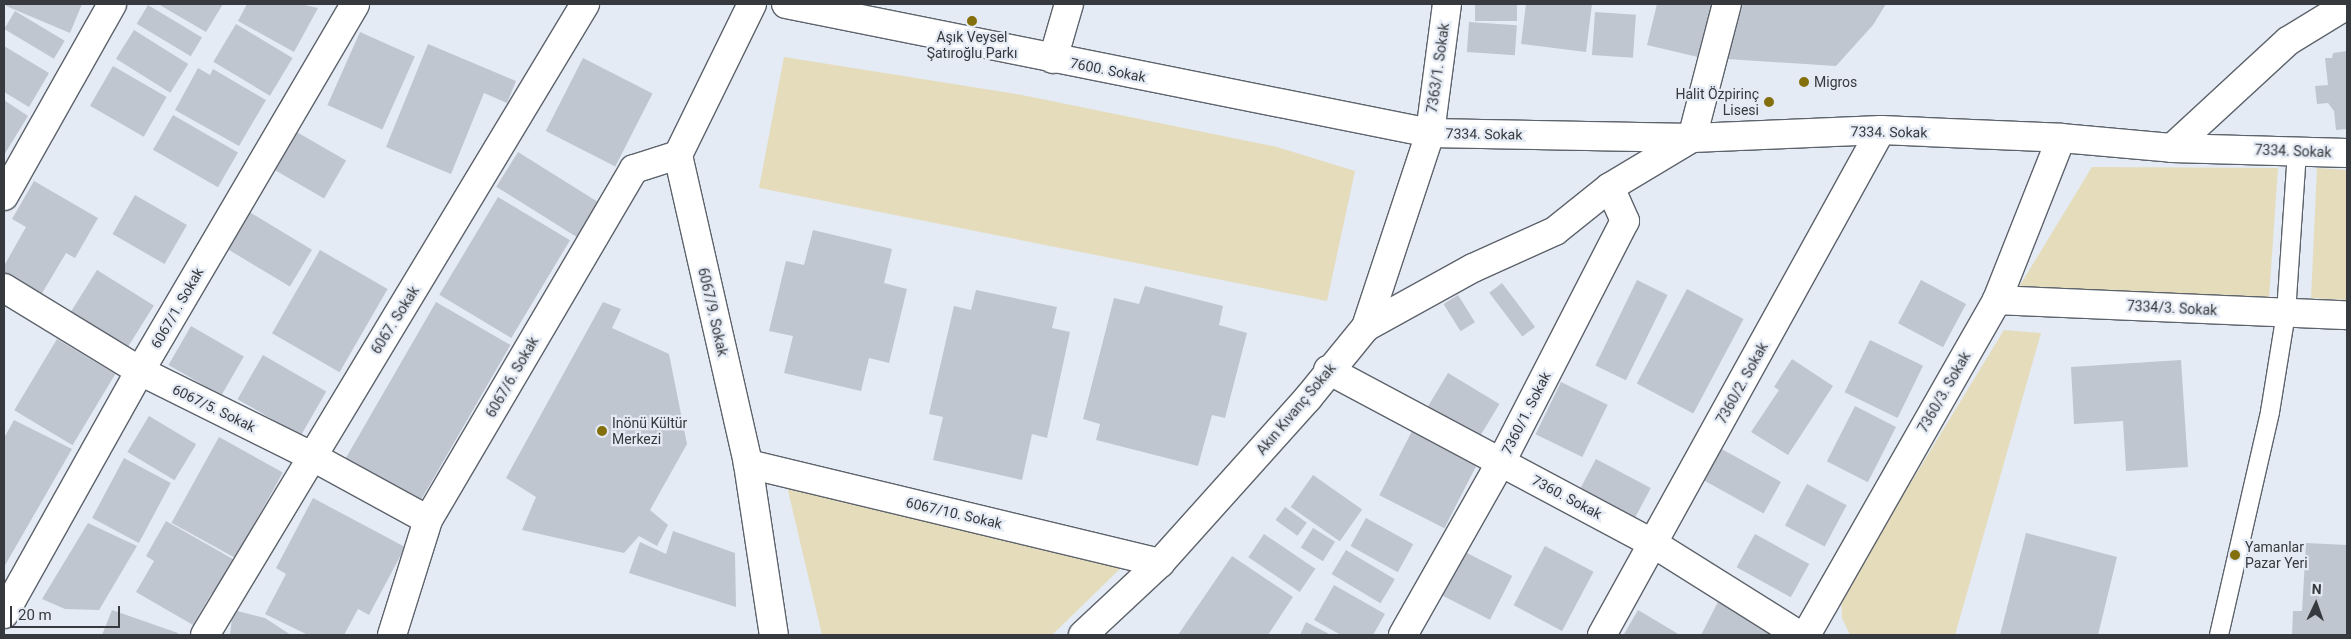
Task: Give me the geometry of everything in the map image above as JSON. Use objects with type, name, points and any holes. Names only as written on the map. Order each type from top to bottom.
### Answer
[{"type":"street","points":[[4,196],[112,4]]},
{"type":"street","name":"6067/1. Sokak","points":[[4,614],[140,371],[355,4]]},
{"type":"street","name":"6067. Sokak","points":[[205,635],[311,456],[498,153],[585,4]]},
{"type":"street","points":[[678,155],[752,4]]},
{"type":"street","name":"7600. Sokak","points":[[786,4],[1430,133]]},
{"type":"street","points":[[1053,59],[1068,4]]},
{"type":"street","name":"7363/1. Sokak","points":[[1430,133],[1447,4]]},
{"type":"street","points":[[1366,327],[1473,268],[1555,231],[1610,186],[1692,138],[1726,4]]},
{"type":"street","points":[[2172,148],[2288,41],[2347,5]]},
{"type":"street","name":"7334. Sokak","points":[[1430,133],[1692,138],[1881,130],[2061,138],[2172,148],[2347,153]]},
{"type":"street","name":"7360/2. Sokak","points":[[1602,635],[1654,544],[1881,130]]},
{"type":"street","name":"Akın Kıvanç Sokak","points":[[1083,635],[1160,563],[1308,398],[1328,370],[1366,327],[1430,133]]},
{"type":"street","name":"7360/3. Sokak","points":[[1806,635],[1997,300],[2061,138]]},
{"type":"street","name":"6067/9. Sokak","points":[[678,155],[748,464],[774,635]]},
{"type":"street","name":"6067/6. Sokak","points":[[392,635],[428,520],[634,170],[678,155]]},
{"type":"street","name":"7360/1. Sokak","points":[[1403,635],[1501,462],[1625,221],[1610,186]]},
{"type":"street","name":"6067/5. Sokak","points":[[4,288],[140,371],[311,456],[428,520]]},
{"type":"street","name":"7334/3. Sokak","points":[[1997,300],[2347,315]]},
{"type":"street","name":"7360. Sokak","points":[[1328,370],[1654,544],[1799,635]]},
{"type":"street","name":"6067/10. Sokak","points":[[748,464],[1160,563]]},
{"type":"lane","points":[[2218,635],[2270,412],[2286,313],[2297,151]]},
{"type":"shaded area","points":[[784,57],[1022,95],[1277,147],[1355,171],[1327,301],[759,188]]},
{"type":"shaded area","points":[[2092,167],[2278,168],[2269,298],[2019,287]]},
{"type":"shaded area","points":[[2317,168],[2347,170],[2347,300],[2311,298]]},
{"type":"shaded area","points":[[2004,330],[2041,333],[1955,635],[1850,635],[1842,618],[1841,597]]},
{"type":"shaded area","points":[[787,486],[1127,562],[1052,635],[822,635]]},
{"type":"building","points":[[7,4],[82,4],[70,33],[6,6]]},
{"type":"building","points":[[158,4],[223,4],[206,32]]},
{"type":"building","points":[[247,4],[300,4],[318,8],[294,52],[238,21]]},
{"type":"building","points":[[1475,4],[1517,4],[1517,21],[1475,21]]},
{"type":"building","points":[[1526,4],[1592,4],[1586,52],[1521,44]]},
{"type":"building","points":[[1657,4],[1715,4],[1702,58],[1647,45]]},
{"type":"building","points":[[1743,4],[1886,4],[1873,25],[1836,66],[1727,59]]},
{"type":"building","points":[[148,5],[202,37],[191,56],[137,24]]},
{"type":"building","points":[[15,11],[65,41],[54,59],[4,29]]},
{"type":"building","points":[[1595,12],[1636,15],[1633,58],[1592,55]]},
{"type":"building","points":[[1469,22],[1517,25],[1515,55],[1467,52]]},
{"type":"building","points":[[236,24],[293,58],[270,96],[213,62]]},
{"type":"building","points":[[134,30],[188,64],[170,93],[116,59]]},
{"type":"building","points":[[360,32],[415,56],[382,129],[327,105]]},
{"type":"building","points":[[428,44],[516,81],[507,103],[484,93],[451,174],[386,147]]},
{"type":"building","points":[[4,46],[49,73],[29,107],[4,92]]},
{"type":"building","points":[[2347,51],[2347,129],[2336,130],[2334,111],[2328,103],[2317,104],[2315,86],[2328,85],[2325,58],[2332,58],[2333,53]]},
{"type":"building","points":[[583,58],[652,93],[615,166],[546,131]]},
{"type":"building","points":[[113,66],[167,97],[144,137],[90,106]]},
{"type":"building","points":[[198,68],[210,75],[213,69],[266,100],[239,146],[175,110]]},
{"type":"building","points":[[4,100],[28,116],[4,155]]},
{"type":"building","points":[[173,115],[238,152],[218,187],[153,150]]},
{"type":"building","points":[[295,131],[346,160],[324,199],[273,169]]},
{"type":"building","points":[[518,152],[602,204],[580,239],[496,187]]},
{"type":"building","points":[[34,181],[98,218],[75,258],[66,253],[41,295],[4,273],[4,266],[26,227],[12,219]]},
{"type":"building","points":[[135,195],[187,225],[164,264],[112,234]]},
{"type":"building","points":[[498,197],[570,240],[511,338],[439,295]]},
{"type":"building","points":[[246,210],[312,250],[290,287],[224,247]]},
{"type":"building","points":[[813,230],[892,249],[884,283],[907,289],[889,363],[869,358],[861,391],[784,373],[793,336],[769,331],[786,261],[804,265]]},
{"type":"building","points":[[320,250],[388,289],[340,372],[272,333]]},
{"type":"building","points":[[97,270],[154,306],[128,347],[71,312]]},
{"type":"building","points":[[1637,280],[1668,295],[1626,380],[1595,365]]},
{"type":"building","points":[[1921,280],[1966,304],[1943,347],[1898,323]]},
{"type":"building","points":[[1502,283],[1535,327],[1522,337],[1489,293]]},
{"type":"building","points":[[1145,286],[1223,306],[1219,325],[1247,333],[1225,418],[1212,415],[1198,466],[1096,440],[1100,424],[1083,419],[1114,298],[1139,304]]},
{"type":"building","points":[[1687,289],[1744,319],[1693,414],[1637,383]]},
{"type":"building","points":[[976,290],[1057,307],[1052,328],[1070,332],[1047,438],[1032,434],[1022,480],[933,460],[943,417],[929,414],[954,306],[971,310]]},
{"type":"building","points":[[1458,295],[1475,322],[1461,331],[1444,304]]},
{"type":"building","points":[[436,302],[510,345],[417,506],[343,463]]},
{"type":"building","points":[[603,302],[621,309],[612,328],[669,354],[687,444],[650,510],[668,525],[657,546],[639,536],[624,553],[522,530],[536,497],[506,478]]},
{"type":"building","points":[[191,326],[244,356],[221,395],[168,365]]},
{"type":"building","points":[[57,339],[115,374],[73,445],[14,410]]},
{"type":"building","points":[[1870,340],[1923,366],[1898,418],[1845,392]]},
{"type":"building","points":[[263,355],[326,392],[301,436],[238,399]]},
{"type":"building","points":[[1792,359],[1833,386],[1788,455],[1751,432],[1779,390],[1774,387]]},
{"type":"building","points":[[2181,360],[2188,467],[2126,471],[2123,421],[2074,424],[2071,367]]},
{"type":"building","points":[[1448,373],[1499,404],[1478,439],[1427,408]]},
{"type":"building","points":[[1561,382],[1608,405],[1582,457],[1536,434]]},
{"type":"building","points":[[1855,406],[1896,427],[1868,482],[1827,461]]},
{"type":"building","points":[[149,416],[196,444],[175,480],[127,452]]},
{"type":"building","points":[[14,420],[72,449],[4,567],[4,438]]},
{"type":"building","points":[[1412,431],[1477,464],[1444,528],[1379,495]]},
{"type":"building","points":[[219,437],[283,472],[235,558],[171,523]]},
{"type":"building","points":[[1718,447],[1781,482],[1764,513],[1701,478]]},
{"type":"building","points":[[124,458],[171,483],[139,543],[92,518]]},
{"type":"building","points":[[1596,459],[1651,488],[1631,525],[1576,496]]},
{"type":"building","points":[[1313,475],[1362,509],[1340,541],[1291,507]]},
{"type":"building","points":[[1807,484],[1847,505],[1825,547],[1785,525]]},
{"type":"building","points":[[313,498],[405,547],[369,615],[358,609],[344,635],[308,635],[265,614],[286,574],[276,568]]},
{"type":"building","points":[[1285,507],[1307,523],[1297,536],[1276,520]]},
{"type":"building","points":[[1366,518],[1413,544],[1398,572],[1350,546]]},
{"type":"building","points":[[166,521],[238,562],[218,598],[211,594],[193,625],[136,592],[154,561],[146,556]]},
{"type":"building","points":[[88,523],[137,546],[99,610],[65,609],[42,599]]},
{"type":"building","points":[[1313,528],[1335,542],[1323,561],[1301,548]]},
{"type":"building","points":[[673,531],[735,553],[736,607],[629,573],[640,542],[666,554]]},
{"type":"building","points":[[2026,533],[2117,557],[2098,635],[2000,635]]},
{"type":"building","points":[[1264,534],[1315,569],[1300,592],[1248,557]]},
{"type":"building","points":[[1755,534],[1809,564],[1791,597],[1737,567]]},
{"type":"building","points":[[2306,543],[2347,545],[2347,635],[2292,635],[2293,611],[2302,611]]},
{"type":"building","points":[[1545,546],[1594,572],[1562,631],[1514,605]]},
{"type":"building","points":[[1346,550],[1395,579],[1380,603],[1332,574]]},
{"type":"building","points":[[1465,552],[1512,576],[1490,620],[1443,596]]},
{"type":"building","points":[[1232,556],[1293,597],[1268,635],[1178,635]]},
{"type":"building","points":[[1334,585],[1385,614],[1373,635],[1341,635],[1314,620]]},
{"type":"building","points":[[1719,600],[1778,635],[1701,635]]},
{"type":"building","points":[[112,610],[178,633],[177,635],[102,635]]},
{"type":"building","points":[[233,610],[265,618],[291,635],[230,635]]},
{"type":"building","points":[[1638,610],[1680,635],[1624,634]]},
{"type":"building","points":[[1306,622],[1331,635],[1300,635]]},
{"type":"place","name":"Aşık Veysel Şatıroğlu Parkı","points":[[972,21]]},
{"type":"place","name":"Migros","points":[[1804,82]]},
{"type":"place","name":"Halit Özpirinç Lisesi","points":[[1769,102]]},
{"type":"place","name":"Inönü Kültür Merkezi","points":[[602,431]]},
{"type":"place","name":"Yamanlar Pazar Yeri","points":[[2235,555]]}]
